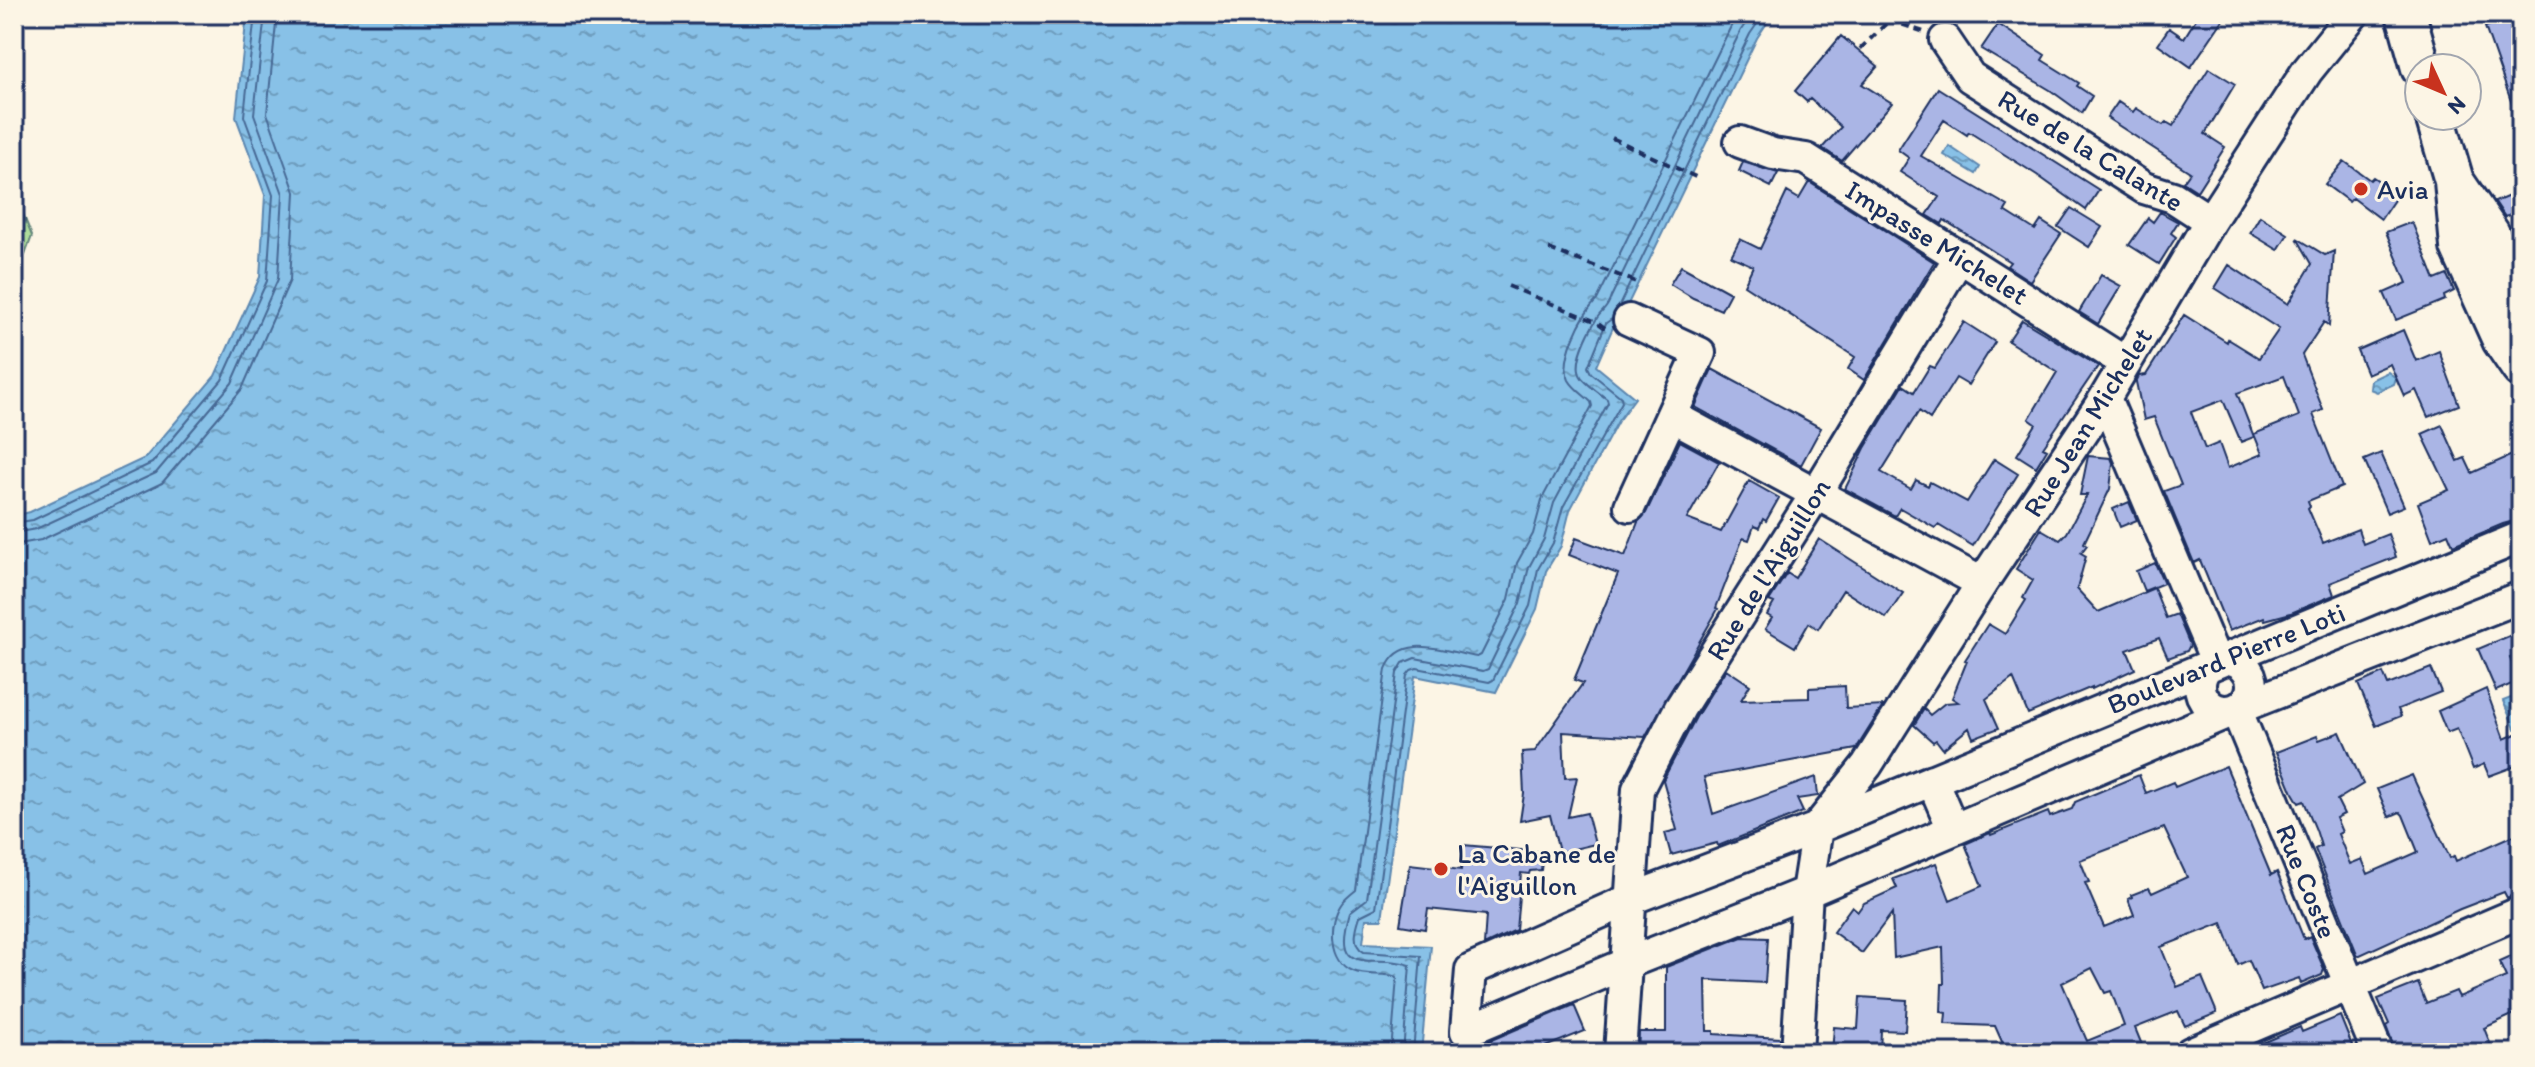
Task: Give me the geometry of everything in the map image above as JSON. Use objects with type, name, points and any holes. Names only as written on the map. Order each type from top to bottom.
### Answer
[{"type":"main road","points":[[2406,14],[2417,52]]},
{"type":"main road","points":[[2440,132],[2454,181],[2460,247],[2502,340],[2521,368]]},
{"type":"main road","points":[[2454,181],[2490,234],[2521,301]]},
{"type":"street","name":"Rue Jean Michelet","points":[[1817,828],[1867,765],[1982,583],[2105,398],[2210,221],[2307,71],[2353,14]]},
{"type":"street","name":"Rue de la Calante","points":[[1945,40],[1970,77],[2144,188],[2173,197],[2210,221]]},
{"type":"street","name":"Impasse Michelet","points":[[1740,142],[1773,154],[1806,159],[2126,363]]},
{"type":"street","name":"Rue de l'Aiguillon","points":[[1631,899],[1638,789],[1680,708],[1816,494],[1960,256]]},
{"type":"street","points":[[1620,326],[1700,353],[1630,506]]},
{"type":"street","points":[[2105,398],[2216,661],[2209,665],[2201,679],[2202,695],[2212,707],[2236,709]]},
{"type":"street","points":[[1672,416],[1982,583]]},
{"type":"street","name":"Boulevard Pierre Loti","points":[[2521,537],[1817,828],[1631,899],[1471,970],[1466,1031],[1807,892],[2236,709],[2521,597]]},
{"type":"street","name":"Rue Coste","points":[[2236,709],[2378,1053]]},
{"type":"street","points":[[1932,780],[1953,829]]},
{"type":"street","points":[[1797,1053],[1807,892],[1817,828]]},
{"type":"street","points":[[1620,1053],[1631,899]]},
{"type":"street","points":[[2190,1053],[2521,912]]},
{"type":"path","points":[[1860,49],[1896,14]]},
{"type":"path","points":[[1889,20],[1945,40]]},
{"type":"path","points":[[1612,138],[1700,179]]},
{"type":"path","points":[[1549,249],[1639,283]]},
{"type":"path","points":[[1508,286],[1597,322],[1620,326]]},
{"type":"green space","points":[[14,192],[32,236],[25,255],[14,257]]},
{"type":"water","points":[[247,14],[1773,14],[1757,38],[1627,306],[1636,336],[1614,325],[1596,366],[1635,398],[1618,421],[1570,510],[1561,546],[1546,571],[1537,609],[1496,692],[1415,676],[1382,919],[1366,919],[1363,943],[1431,946],[1421,1053],[14,1053],[14,516],[30,512],[145,458],[215,376],[260,277],[265,195],[236,117]]},
{"type":"water","points":[[1949,146],[1980,167],[1976,174],[1944,155]]},
{"type":"water","points":[[2388,372],[2396,378],[2394,384],[2377,392],[2370,389],[2371,380]]},
{"type":"water","points":[[2516,696],[2521,708],[2521,726],[2515,729],[2503,701]]},
{"type":"building","points":[[2199,14],[2227,14],[2191,67],[2158,44],[2169,28],[2184,38]]},
{"type":"building","points":[[2521,14],[2521,121],[2518,121],[2485,27]]},
{"type":"building","points":[[1998,24],[2045,55],[2042,60],[2079,83],[2077,86],[2092,96],[2082,113],[1981,49]]},
{"type":"building","points":[[1841,36],[1878,66],[1862,84],[1892,103],[1842,161],[1822,148],[1841,127],[1810,99],[1807,102],[1795,91]]},
{"type":"building","points":[[2209,68],[2235,84],[2205,134],[2225,147],[2197,191],[2183,182],[2190,172],[2107,118],[2118,102],[2133,112],[2136,108],[2163,125],[2166,122],[2173,126]]},
{"type":"building","points":[[1938,88],[2099,190],[2086,210],[2037,175],[1944,120],[1921,156],[2008,206],[2005,211],[2035,230],[2041,221],[2061,234],[2030,281],[2007,266],[2010,262],[1944,220],[1942,224],[1927,215],[1939,197],[1900,172],[1909,158],[1898,150]]},
{"type":"building","name":"Avia","points":[[2344,161],[2370,180],[2373,177],[2398,194],[2381,219],[2353,198],[2349,202],[2325,184]]},
{"type":"building","points":[[1743,162],[1778,173],[1771,187],[1739,171]]},
{"type":"building","points":[[1809,182],[1934,262],[1864,380],[1848,369],[1855,357],[1744,285],[1753,266],[1731,256],[1740,239],[1760,249],[1787,192],[1799,199]]},
{"type":"building","points":[[2521,191],[2521,211],[2505,217],[2495,202]]},
{"type":"building","points":[[2071,208],[2102,227],[2089,247],[2058,227]]},
{"type":"building","points":[[2160,212],[2178,222],[2171,233],[2176,237],[2159,264],[2129,245],[2148,218],[2153,222]]},
{"type":"building","points":[[2260,216],[2288,234],[2278,250],[2250,233]]},
{"type":"building","points":[[2412,222],[2435,280],[2447,275],[2454,291],[2444,296],[2445,300],[2396,320],[2384,293],[2407,283],[2386,232]]},
{"type":"building","points":[[2297,238],[2325,255],[2334,251],[2329,326],[2324,322],[2302,355],[2323,410],[2313,414],[2342,487],[2308,501],[2308,508],[2323,543],[2358,529],[2363,544],[2388,534],[2396,557],[2330,583],[2334,595],[2291,613],[2265,620],[2264,617],[2229,631],[2200,560],[2194,563],[2164,491],[2181,485],[2154,417],[2144,420],[2136,382],[2139,376],[2146,375],[2184,315],[2259,358],[2279,329],[2215,288],[2229,265],[2288,304],[2312,264]],"holes":[[[2284,376],[2299,416],[2254,434],[2262,454],[2228,468],[2219,443],[2205,449],[2191,412],[2223,400],[2241,442],[2254,437],[2237,393]]]},
{"type":"building","points":[[1681,266],[1730,293],[1721,310],[1670,284]]},
{"type":"building","points":[[2101,275],[2121,286],[2098,324],[2079,312]]},
{"type":"building","points":[[2022,320],[2098,366],[2043,447],[2047,449],[2036,467],[2017,455],[2036,424],[2029,419],[2057,372],[2008,341]]},
{"type":"building","points":[[1964,322],[1995,342],[1968,385],[1956,378],[1930,419],[1919,411],[1881,472],[1911,489],[1916,480],[1928,486],[1930,482],[1967,502],[1994,459],[2018,474],[1973,546],[1938,525],[1935,528],[1900,508],[1895,516],[1845,489],[1865,448],[1903,385],[1914,392],[1930,366],[1935,368]]},
{"type":"building","points":[[2403,330],[2416,361],[2439,351],[2459,405],[2428,417],[2416,390],[2404,396],[2390,364],[2367,374],[2357,350]]},
{"type":"building","points":[[1712,369],[1821,428],[1801,465],[1695,407]]},
{"type":"building","points":[[2442,425],[2458,461],[2465,458],[2472,473],[2521,451],[2521,519],[2453,545],[2448,533],[2432,540],[2418,503],[2449,490],[2422,434]]},
{"type":"building","points":[[1680,441],[1719,462],[1687,519],[1721,532],[1749,481],[1779,498],[1766,521],[1763,519],[1759,528],[1754,526],[1749,540],[1743,538],[1718,609],[1645,737],[1563,732],[1565,778],[1577,777],[1568,817],[1587,813],[1595,844],[1561,852],[1560,856],[1550,815],[1520,821],[1524,794],[1522,752],[1535,751],[1583,683],[1574,680],[1618,574],[1569,555],[1576,538],[1625,556],[1638,522],[1646,513]]},
{"type":"building","points":[[2381,453],[2404,506],[2387,513],[2364,460]]},
{"type":"building","points":[[2088,456],[2111,458],[2113,463],[2110,489],[2081,553],[2086,556],[2077,589],[2098,612],[2154,588],[2166,618],[2177,614],[2190,645],[2187,651],[2168,658],[2159,638],[2127,650],[2135,669],[2028,714],[2013,678],[1986,699],[1999,728],[1973,738],[1969,728],[1943,749],[1936,740],[1933,742],[1914,725],[1924,709],[1930,715],[1945,703],[1958,702],[1952,698],[1965,660],[1988,624],[2005,634],[2026,600],[2023,598],[2033,580],[2016,569],[2041,529],[2060,540],[2067,533],[2087,495],[2080,495]]},
{"type":"building","points":[[2129,502],[2137,520],[2120,527],[2113,509]]},
{"type":"building","points":[[1819,539],[1903,593],[1886,618],[1843,590],[1818,629],[1809,623],[1795,647],[1765,629],[1772,618],[1767,615],[1774,603],[1769,601],[1787,573],[1795,578]]},
{"type":"building","points":[[2155,563],[2164,583],[2144,591],[2136,571]]},
{"type":"building","points":[[2521,631],[2521,654],[2510,658],[2519,681],[2496,691],[2478,649]]},
{"type":"building","points":[[2431,668],[2441,692],[2398,709],[2401,716],[2376,726],[2358,684],[2383,673],[2388,685]]},
{"type":"building","points":[[1726,669],[1750,685],[1741,700],[1809,698],[1809,688],[1845,686],[1846,708],[1883,706],[1856,749],[1704,777],[1713,814],[1816,777],[1818,796],[1797,799],[1803,812],[1718,846],[1717,843],[1671,855],[1665,833],[1677,830],[1663,780]]},
{"type":"building","points":[[2486,689],[2504,739],[2521,732],[2521,764],[2489,776],[2484,764],[2473,769],[2457,729],[2447,733],[2438,711]]},
{"type":"building","points":[[2340,732],[2363,784],[2337,800],[2344,814],[2336,818],[2342,832],[2338,834],[2350,864],[2362,859],[2368,874],[2418,852],[2403,815],[2400,812],[2389,817],[2377,789],[2412,775],[2450,858],[2454,856],[2456,861],[2521,832],[2521,891],[2507,898],[2504,892],[2460,909],[2358,956],[2315,849],[2321,846],[2316,830],[2304,801],[2299,803],[2293,793],[2276,752],[2317,736],[2319,740]]},
{"type":"building","points":[[2226,766],[2271,875],[2277,872],[2304,939],[2310,936],[2324,969],[2322,975],[2301,984],[2299,978],[2262,991],[2249,960],[2238,965],[2222,923],[2161,947],[2177,987],[2202,977],[2217,1013],[2185,1026],[2178,1011],[2135,1028],[2142,1045],[2125,1053],[2007,1053],[1995,1026],[1945,1024],[1946,1013],[1941,1012],[1943,947],[1894,958],[1892,913],[1862,953],[1833,932],[1852,906],[1858,911],[1864,903],[1897,888],[1893,879],[1936,863],[1950,900],[1982,886],[1965,844],[1990,833],[2048,812],[2050,817],[2072,809],[2075,802],[2139,775],[2146,793],[2173,782],[2175,787]],"holes":[[[2164,828],[2187,877],[2152,893],[2149,888],[2131,895],[2128,899],[2134,915],[2104,927],[2085,883],[2089,882],[2080,860]],[[2092,968],[2105,993],[2111,991],[2124,1026],[2087,1041],[2062,983]]]},
{"type":"building","points":[[1463,845],[1543,852],[1541,870],[1521,873],[1516,930],[1484,945],[1486,915],[1428,909],[1425,929],[1400,925],[1410,864],[1461,870]]},
{"type":"building","points":[[1742,937],[1768,938],[1765,983],[1706,980],[1707,1031],[1780,1038],[1779,1053],[1638,1053],[1639,1032],[1666,1032],[1666,967]]},
{"type":"building","points":[[2521,952],[2521,1011],[2484,1028],[2494,1053],[2396,1053],[2386,1026],[2389,1024],[2378,999],[2418,983],[2426,1003],[2456,991],[2459,997],[2506,977],[2499,962]]},
{"type":"building","points":[[1860,997],[1907,1000],[1905,1031],[1881,1030],[1880,1053],[1832,1053],[1834,1027],[1858,1029]]},
{"type":"building","points":[[1574,1005],[1585,1031],[1530,1053],[1488,1053],[1489,1041]]},
{"type":"building","points":[[2340,1016],[2355,1053],[2311,1053],[2307,1044],[2286,1053],[2240,1053],[2300,1027],[2302,1032]]},
{"type":"place","name":"Avia","points":[[2361,189]]},
{"type":"place","name":"La Cabane de l'Aiguillon","points":[[1441,869]]}]
